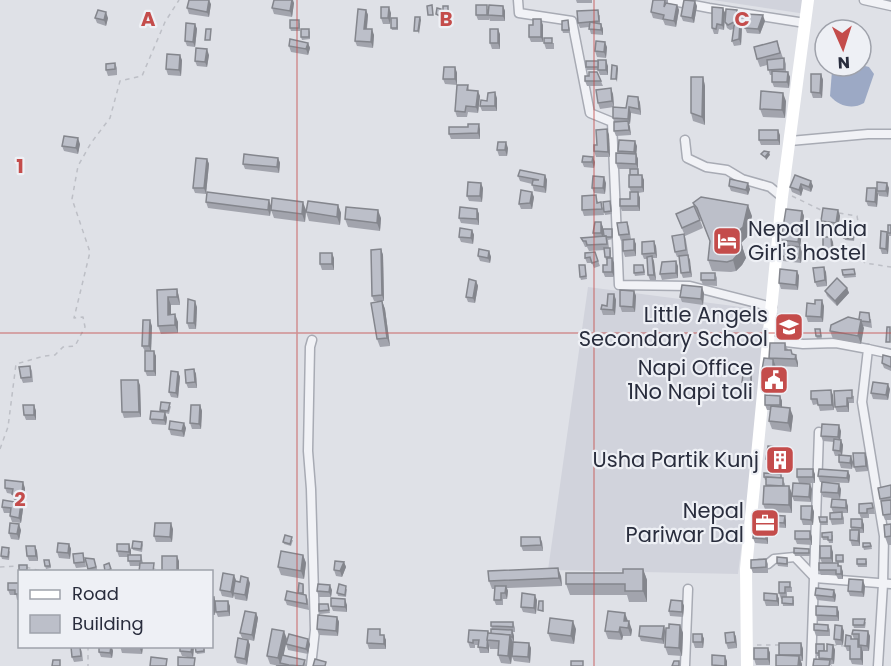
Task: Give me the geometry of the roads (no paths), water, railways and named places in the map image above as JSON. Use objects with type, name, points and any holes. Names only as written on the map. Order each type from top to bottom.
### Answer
[{"type":"main road","points":[[747,666],[746,569],[783,194],[808,0]]},
{"type":"street","points":[[518,0],[519,13],[572,21],[590,113],[612,122],[619,285],[690,286],[772,307]]},
{"type":"street","points":[[668,0],[709,9],[805,23]]},
{"type":"street","points":[[864,0],[891,6]]},
{"type":"street","points":[[790,141],[891,134]]},
{"type":"street","points":[[685,140],[687,158],[706,167],[727,170],[742,179],[770,187],[783,194]]},
{"type":"street","points":[[310,666],[315,630],[308,452],[309,358],[312,340]]},
{"type":"street","points":[[768,340],[803,344],[836,343],[891,354]]},
{"type":"street","points":[[868,349],[862,402],[884,536],[887,584],[878,666]]},
{"type":"street","points":[[811,666],[819,432]]},
{"type":"street","points":[[746,569],[753,565],[768,564],[774,559],[795,557],[815,578],[887,584]]},
{"type":"street","points":[[685,666],[688,589]]},
{"type":"water","points":[[831,78],[873,78],[864,103],[846,106],[830,96]]},
{"type":"place","name":"Nepal India Girl's hostel","points":[[727,241]]},
{"type":"place","name":"Little Angels Secondary School","points":[[789,327]]},
{"type":"place","name":"Napi Office 1No Napi toli","points":[[774,380]]},
{"type":"place","name":"Usha Partik Kunj","points":[[780,460]]},
{"type":"place","name":"Nepal Pariwar Dal","points":[[765,523]]}]
